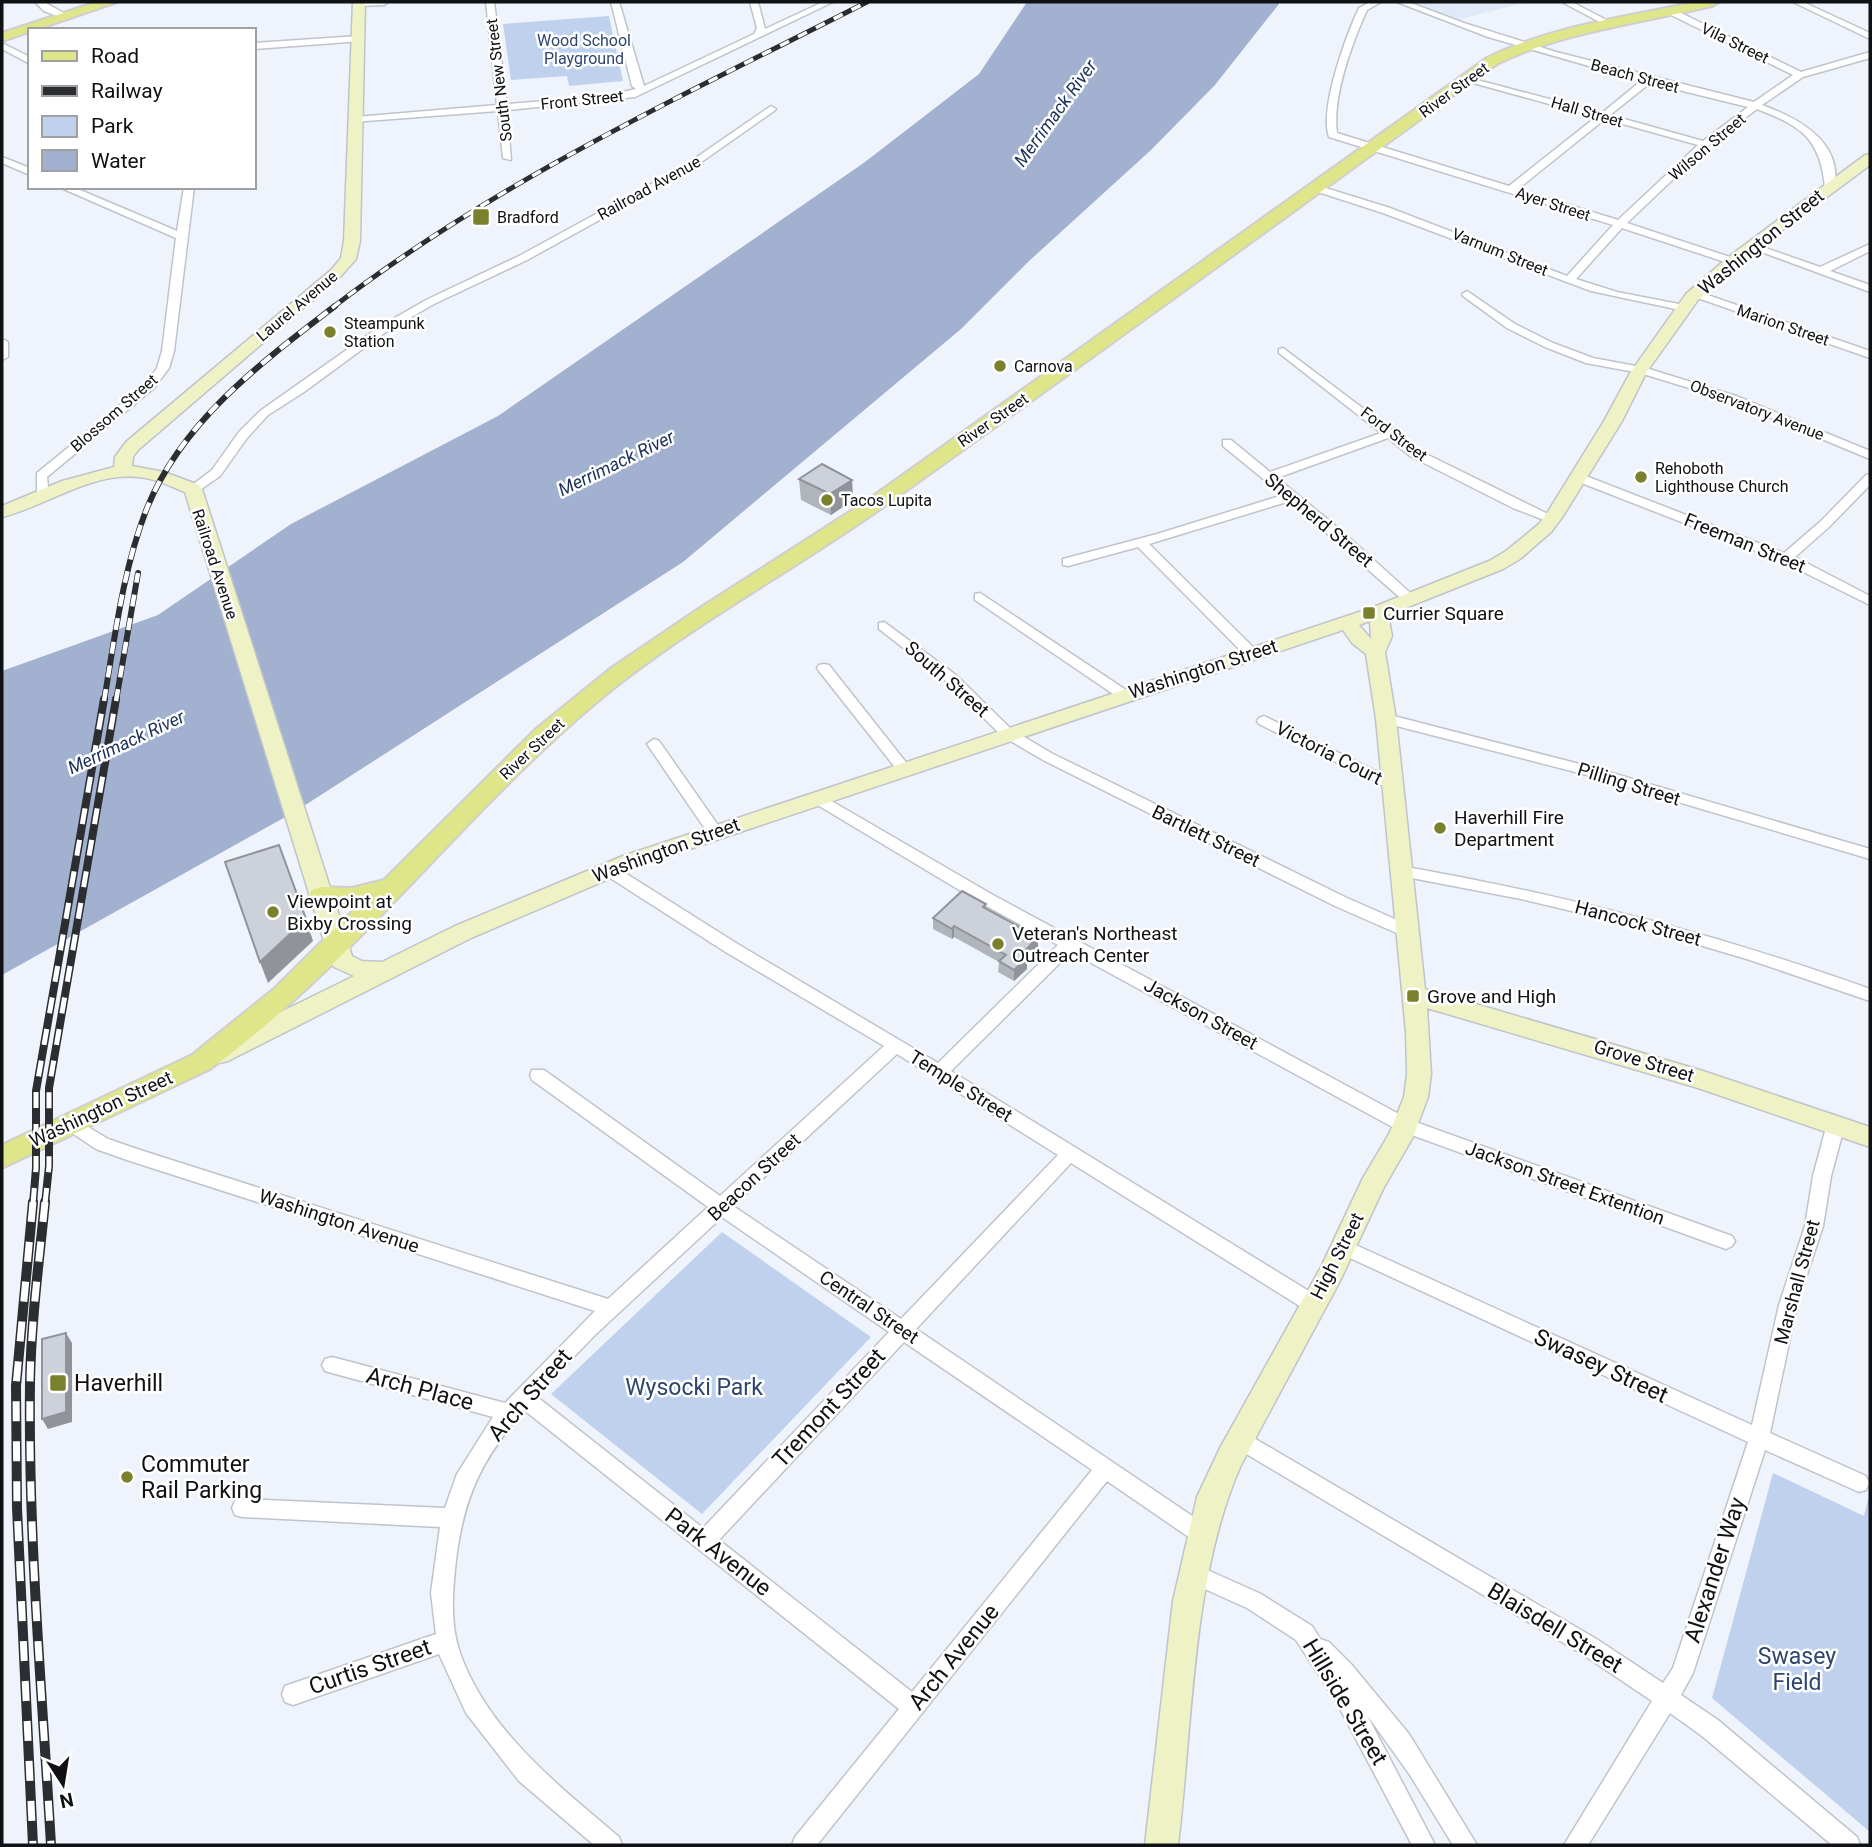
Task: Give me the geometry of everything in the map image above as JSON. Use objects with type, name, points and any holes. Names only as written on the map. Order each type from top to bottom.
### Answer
[{"type":"main road","points":[[29,28],[110,2]]},
{"type":"main road","name":"River Street","points":[[335,943],[544,734],[618,674],[707,612],[872,506],[1492,61],[1527,46],[1712,2]]},
{"type":"main road","points":[[2,37],[28,28]]},
{"type":"main road","points":[[321,895],[352,897],[392,887]]},
{"type":"main road","name":"Washington Street","points":[[2,1157],[201,1062],[266,1012],[335,943]]},
{"type":"street","points":[[40,2],[47,9],[65,16]]},
{"type":"street","points":[[359,3],[384,2]]},
{"type":"street","name":"South New Street","points":[[491,2],[508,158]]},
{"type":"street","points":[[615,2],[631,70],[637,86],[644,90]]},
{"type":"street","points":[[754,2],[761,28],[758,36]]},
{"type":"street","name":"Front Street","points":[[356,120],[605,99],[644,90],[830,2]]},
{"type":"street","name":"Ayer Street","points":[[1377,2],[1363,8],[1347,44],[1329,127],[1332,135],[1732,261]]},
{"type":"street","name":"Beach Street","points":[[1401,2],[1527,46],[1755,106],[1792,120],[1821,145],[1829,163],[1830,187]]},
{"type":"street","points":[[1566,2],[1612,25]]},
{"type":"street","points":[[1797,2],[1870,36]]},
{"type":"street","name":"Laurel Avenue","points":[[123,471],[124,457],[132,446],[336,273],[348,259],[352,241],[359,3]]},
{"type":"street","name":"Vila Street","points":[[1670,11],[1800,75]]},
{"type":"street","points":[[256,46],[359,39]]},
{"type":"street","points":[[2,46],[28,60]]},
{"type":"street","name":"Wilson Street","points":[[1570,279],[1620,224],[1705,144],[1755,106],[1800,75],[1870,55]]},
{"type":"street","name":"Hall Street","points":[[1469,79],[1705,144]]},
{"type":"street","points":[[1511,191],[1579,133],[1648,80]]},
{"type":"street","name":"Railroad Avenue","points":[[335,943],[194,493],[216,473],[243,435],[264,413],[383,329],[430,302],[523,258],[687,168],[771,109]]},
{"type":"street","name":"Washington Street","points":[[201,1062],[463,932],[609,870],[816,797],[1378,612],[1496,565],[1523,547],[1552,519],[1642,370],[1690,301],[1732,261],[1870,158]]},
{"type":"street","points":[[4,163],[28,171]]},
{"type":"street","name":"Varnum Street","points":[[1317,188],[1430,225],[1597,289],[1690,301]]},
{"type":"street","points":[[69,189],[181,237],[189,189]]},
{"type":"street","name":"Blossom Street","points":[[43,496],[41,476],[150,386],[163,368],[169,351],[181,237]]},
{"type":"street","points":[[1754,247],[1870,289]]},
{"type":"street","points":[[1821,271],[1870,247]]},
{"type":"street","name":"Observatory Avenue","points":[[1467,294],[1511,326],[1549,345],[1591,360],[1642,370],[1732,398],[1870,455]]},
{"type":"street","name":"Marion Street","points":[[1690,301],[1870,355]]},
{"type":"street","points":[[2,342],[2,357]]},
{"type":"street","name":"Ford Street","points":[[1283,351],[1415,453],[1552,519]]},
{"type":"street","points":[[1269,477],[1389,434]]},
{"type":"street","name":"Shepherd Street","points":[[1227,443],[1410,599]]},
{"type":"street","points":[[2,512],[98,476],[123,471],[136,471],[194,493]]},
{"type":"street","name":"Freeman Street","points":[[1578,477],[1786,558],[1870,601]]},
{"type":"street","points":[[1786,558],[1825,524],[1870,478]]},
{"type":"street","points":[[1068,562],[1292,496]]},
{"type":"street","points":[[1140,542],[1251,653]]},
{"type":"street","points":[[980,597],[1124,695]]},
{"type":"street","name":"High Street","points":[[1162,1845],[1184,1628],[1212,1497],[1343,1247],[1405,1125],[1416,1097],[1419,1074],[1414,995],[1386,719],[1375,653],[1382,636],[1378,612]]},
{"type":"street","points":[[1347,622],[1359,639],[1375,653]]},
{"type":"street","name":"South Street","points":[[884,626],[950,678],[1007,733]]},
{"type":"street","points":[[824,668],[903,768]]},
{"type":"street","name":"Pilling Street","points":[[1386,719],[1590,771],[1870,854]]},
{"type":"street","name":"Victoria Court","points":[[1264,721],[1393,785]]},
{"type":"street","name":"Bartlett Street","points":[[1007,733],[1048,757],[1340,902],[1408,931]]},
{"type":"street","points":[[654,744],[715,832]]},
{"type":"street","name":"Jackson Street","points":[[816,797],[930,867],[1405,1125]]},
{"type":"street","name":"Temple Street","points":[[609,870],[1313,1304]]},
{"type":"street","name":"Hancock Street","points":[[1401,871],[1568,904],[1760,957],[1870,995]]},
{"type":"street","points":[[335,943],[342,961],[359,969],[385,971]]},
{"type":"street","points":[[939,1073],[1069,944]]},
{"type":"street","name":"Grove Street","points":[[1414,995],[1628,1056],[1766,1099],[1870,1137]]},
{"type":"street","name":"Beacon Street","points":[[612,1308],[895,1046]]},
{"type":"street","name":"Central Street","points":[[538,1075],[721,1207],[1203,1535]]},
{"type":"street","name":"Washington Avenue","points":[[72,1124],[102,1144],[133,1155],[612,1308]]},
{"type":"street","name":"Marshall Street","points":[[1759,1439],[1788,1305],[1814,1226],[1822,1176],[1836,1124]]},
{"type":"street","name":"Jackson Street Extention","points":[[1405,1125],[1726,1241]]},
{"type":"street","name":"Tremont Street","points":[[704,1541],[1070,1153]]},
{"type":"street","name":"Swasey Street","points":[[1343,1247],[1859,1483]]},
{"type":"street","name":"Arch Street","points":[[611,1845],[527,1773],[474,1705],[449,1653],[441,1593],[452,1518],[464,1481],[492,1433],[612,1308]]},
{"type":"street","name":"Arch Place","points":[[332,1365],[516,1405]]},
{"type":"street","name":"Park Avenue","points":[[516,1405],[704,1541],[914,1707]]},
{"type":"street","name":"Alexander Way","points":[[1665,1697],[1682,1673],[1759,1439]]},
{"type":"street","name":"Blaisdell Street","points":[[1240,1440],[1590,1647],[1710,1728],[1850,1845]]},
{"type":"street","name":"Arch Avenue","points":[[803,1845],[1105,1469]]},
{"type":"street","points":[[243,1508],[452,1518]]},
{"type":"street","name":"Hillside Street","points":[[1194,1574],[1254,1601],[1304,1633],[1345,1695],[1424,1845]]},
{"type":"street","points":[[1304,1633],[1354,1679],[1372,1700],[1466,1845]]},
{"type":"street","name":"Curtis Street","points":[[293,1694],[447,1641]]},
{"type":"street","points":[[1576,1845],[1665,1697]]},
{"type":"shaded area","points":[[1409,2],[1528,2],[1460,19]]},
{"type":"green space","name":"Wood School Playground","points":[[609,16],[623,81],[569,86],[567,76],[511,80],[503,24]]},
{"type":"green space","name":"Wysocki Park","points":[[722,1232],[871,1337],[702,1514],[551,1394]]},
{"type":"green space","name":"Swasey Field","points":[[1773,1473],[1864,1516],[1870,1491],[1870,1832],[1712,1698]]},
{"type":"water","name":"Merrimack River","points":[[1027,2],[1279,4],[1215,85],[1151,150],[1028,262],[961,329],[683,562],[296,811],[2,975],[2,671],[158,615],[291,524],[498,416],[865,162],[979,74]]},
{"type":"building","points":[[822,464],[852,480],[830,494],[799,479]]},
{"type":"building","name":"Viewpoint at Bixby Crossing","points":[[279,845],[306,919],[260,962],[225,862]]},
{"type":"building","name":"Veteran's Northeast Outreach Center","points":[[962,891],[986,904],[983,907],[1038,937],[1021,955],[1027,958],[1014,970],[999,961],[1006,955],[954,926],[952,929],[933,918]]},
{"type":"building","points":[[66,1333],[66,1412],[42,1419],[42,1339]]},
{"type":"railway","points":[[332,308],[394,262],[525,180],[660,106],[867,2]]},
{"type":"railway","points":[[104,701],[132,555],[147,508],[162,476],[181,447],[227,395],[335,306]]},
{"type":"railway","points":[[116,701],[138,573]]},
{"type":"railway","points":[[33,1204],[36,1091],[104,699]]},
{"type":"railway","points":[[45,1204],[49,1166],[49,1088],[116,699]]},
{"type":"railway","points":[[33,1202],[16,1386],[17,1508],[33,1845]]},
{"type":"railway","points":[[45,1202],[32,1337],[30,1441],[36,1614],[51,1845]]},
{"type":"place","name":"Bradford","points":[[481,217]]},
{"type":"place","name":"Steampunk Station","points":[[330,332]]},
{"type":"place","name":"Carnova","points":[[1000,366]]},
{"type":"place","name":"Rehoboth Lighthouse Church","points":[[1641,477]]},
{"type":"place","name":"Tacos Lupita","points":[[827,500]]},
{"type":"place","name":"Currier Square","points":[[1369,613]]},
{"type":"place","name":"Haverhill Fire Department","points":[[1440,828]]},
{"type":"place","name":"Viewpoint at Bixby Crossing","points":[[273,912]]},
{"type":"place","name":"Veteran's Northeast Outreach Center","points":[[998,944]]},
{"type":"place","name":"Grove and High","points":[[1413,996]]},
{"type":"place","name":"Haverhill","points":[[58,1383]]},
{"type":"place","name":"Commuter Rail Parking","points":[[127,1477]]}]
